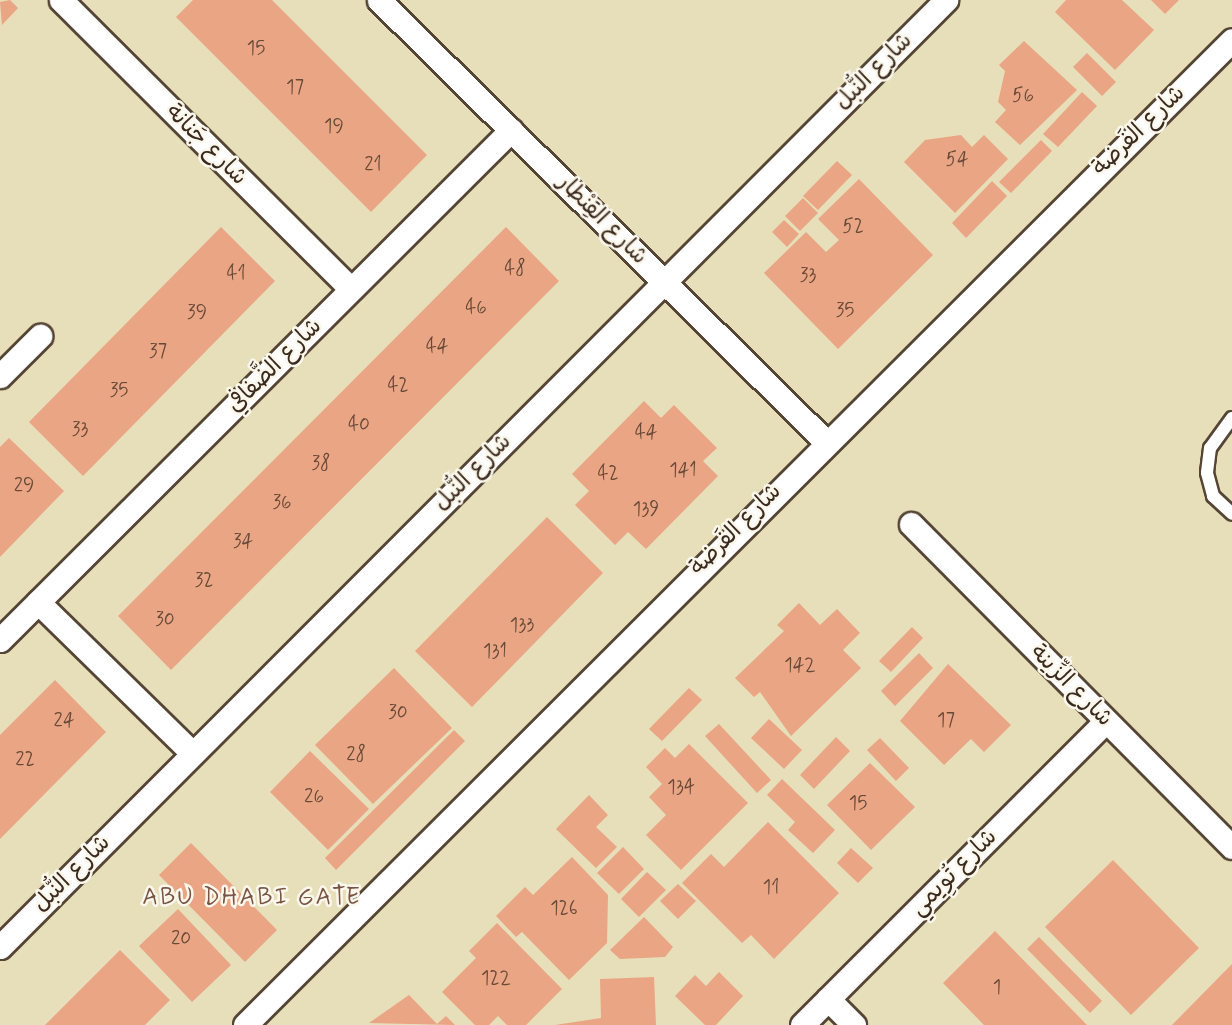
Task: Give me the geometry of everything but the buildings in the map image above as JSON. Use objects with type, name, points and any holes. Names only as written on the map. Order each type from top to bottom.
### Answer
[{"type":"street","name":"شارع جَنانة","points":[[61,0],[351,289]]},
{"type":"street","name":"شارع القِنْطار","points":[[380,0],[824,440]]},
{"type":"street","name":"شارع النُّبل","points":[[0,947],[191,752],[946,0]]},
{"type":"street","name":"شارع الفَرضة","points":[[245,1025],[824,440],[1232,40]]},
{"type":"street","name":"شارع الضَّفافي","points":[[0,640],[511,130]]},
{"type":"street","points":[[0,376],[40,336]]},
{"type":"street","name":"شارع الزِّينة","points":[[911,524],[1232,847]]},
{"type":"street","points":[[38,602],[191,752]]},
{"type":"street","name":"شارع تُوِيمي","points":[[802,1025],[1106,721]]},
{"type":"street","points":[[828,999],[853,1025]]},
{"type":"lane","points":[[1232,418],[1210,448],[1207,473],[1213,496],[1232,514]]},
{"type":"district","name":"ABU DHABI GATE","points":[[252,898]]}]
